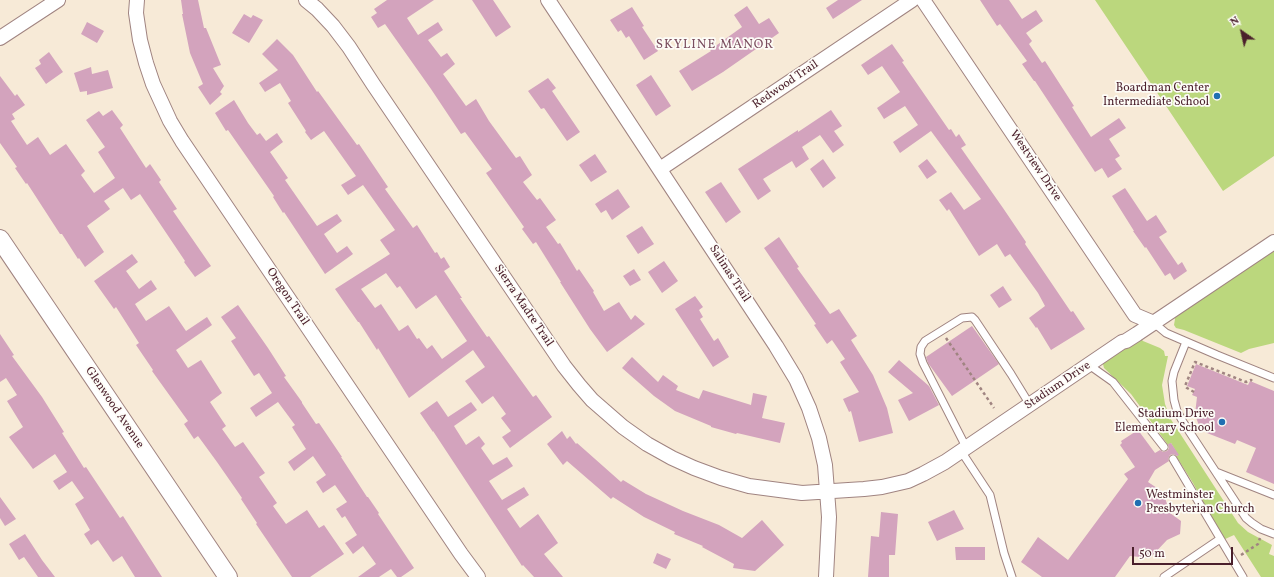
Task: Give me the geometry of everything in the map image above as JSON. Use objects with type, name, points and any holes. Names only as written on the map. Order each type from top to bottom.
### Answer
[{"type":"street","points":[[0,38],[58,0]]},
{"type":"street","name":"Oregon Trail","points":[[137,0],[136,13],[140,40],[146,63],[161,104],[174,128],[478,577]]},
{"type":"street","name":"Sierra Madre Trail","points":[[306,0],[333,26],[349,47],[564,366],[592,400],[623,427],[647,444],[694,468],[749,486],[802,493],[827,491]]},
{"type":"street","name":"Salinas Trail","points":[[548,0],[776,346],[796,379],[809,408],[819,438],[825,465],[829,532],[826,577]]},
{"type":"street","name":"Redwood Trail","points":[[660,170],[912,0]]},
{"type":"street","name":"Westview Drive","points":[[923,0],[1135,315],[1154,323]]},
{"type":"street","name":"Glenwood Avenue","points":[[0,239],[228,577]]},
{"type":"street","name":"Stadium Drive","points":[[827,491],[882,487],[908,481],[923,474],[964,449],[1122,342],[1154,323],[1274,242]]},
{"type":"lane","points":[[1012,577],[1004,553],[990,495],[964,449],[928,375],[920,354],[921,347],[925,341],[962,318],[972,317],[1030,405]]},
{"type":"lane","points":[[1154,323],[1166,333],[1274,378]]},
{"type":"lane","points":[[1186,342],[1172,381],[1174,400],[1182,422],[1246,518],[1264,530],[1274,534]]},
{"type":"lane","points":[[1088,365],[1113,382],[1164,447]]},
{"type":"lane","points":[[1173,459],[1243,577]]},
{"type":"lane","points":[[1216,472],[1274,495]]},
{"type":"lane","points":[[1164,577],[1220,539]]},
{"type":"path","points":[[942,331],[994,408]]},
{"type":"path","points":[[1194,392],[1185,386],[1195,362],[1246,382],[1251,380],[1257,382]]},
{"type":"path","points":[[1233,561],[1258,544],[1264,530]]},
{"type":"green space","name":"Boardman Center Intermediate School","points":[[1095,0],[1274,0],[1274,156],[1223,191]]},
{"type":"green space","points":[[1274,242],[1274,343],[1249,349],[1241,353],[1176,328],[1174,325],[1175,319],[1170,312]]},
{"type":"green space","points":[[1137,334],[1143,341],[1160,348],[1164,351],[1165,356],[1168,356],[1162,385],[1165,404],[1170,418],[1238,523],[1248,532],[1272,545],[1269,554],[1274,556],[1274,577],[1261,577],[1234,535],[1223,540],[1193,483],[1176,456],[1178,455],[1171,443],[1168,445],[1131,394],[1104,368],[1101,356]]},
{"type":"building","points":[[181,0],[198,0],[204,28],[206,28],[221,65],[213,68],[224,86],[220,92],[222,94],[210,105],[198,87],[203,84],[190,53],[182,14]]},
{"type":"building","points":[[387,0],[434,0],[407,18],[418,35],[438,22],[443,30],[428,40],[441,57],[447,53],[455,64],[443,74],[466,106],[476,99],[489,121],[516,158],[520,156],[532,175],[523,182],[537,200],[540,198],[556,220],[546,227],[558,244],[560,243],[577,271],[579,269],[594,291],[593,292],[604,311],[619,302],[631,320],[635,315],[645,324],[607,352],[590,329],[536,242],[533,244],[522,229],[524,227],[486,173],[492,169],[465,132],[461,134],[385,24],[378,28],[371,17],[377,13],[374,9]]},
{"type":"building","points":[[472,0],[493,0],[511,27],[496,37]]},
{"type":"building","points":[[838,0],[862,0],[833,19],[826,8]]},
{"type":"building","points":[[980,0],[1009,0],[1022,19],[1036,10],[1043,21],[1026,33],[1032,41],[1029,44],[1042,63],[1045,61],[1074,106],[1072,107],[1091,137],[1119,118],[1126,128],[1109,139],[1120,156],[1115,159],[1122,169],[1108,178],[1102,168],[1095,172],[1035,81],[1022,64],[1027,61],[1000,24],[997,26]]},
{"type":"building","points":[[747,6],[759,24],[769,18],[779,33],[723,72],[692,91],[679,71],[711,51],[710,50],[742,27],[734,15]]},
{"type":"building","points":[[632,7],[644,26],[642,27],[658,51],[644,60],[629,36],[626,38],[621,30],[618,32],[610,20]]},
{"type":"building","points":[[244,14],[251,18],[253,15],[263,20],[249,43],[232,33]]},
{"type":"building","points":[[87,22],[104,31],[97,43],[81,34]]},
{"type":"building","points":[[277,39],[293,55],[317,92],[318,91],[357,145],[359,144],[388,187],[385,189],[413,228],[417,225],[435,253],[437,252],[441,259],[444,257],[450,267],[444,271],[462,298],[460,298],[487,337],[489,336],[533,397],[536,395],[552,417],[510,448],[502,437],[511,431],[501,418],[506,414],[493,396],[482,404],[465,381],[485,367],[473,350],[409,398],[378,348],[377,350],[335,289],[390,254],[380,240],[395,230],[363,185],[348,195],[341,185],[356,176],[324,131],[311,140],[288,103],[291,101],[280,83],[265,92],[259,83],[278,70],[262,54]],"holes":[[[386,273],[397,288],[400,286],[416,309],[436,295],[467,341],[442,359],[432,345],[427,349],[419,338],[417,339],[408,325],[399,331],[381,304],[375,308],[361,289]]]},
{"type":"building","points":[[892,44],[904,61],[902,62],[949,130],[951,129],[956,137],[959,134],[966,145],[961,148],[1026,242],[1025,244],[1071,312],[1073,311],[1085,329],[1051,350],[1037,327],[1036,328],[1029,318],[1045,306],[1038,293],[1010,254],[1005,257],[997,244],[979,256],[949,209],[947,211],[939,200],[951,192],[964,210],[981,199],[931,131],[900,153],[893,142],[918,125],[905,106],[884,119],[877,108],[900,92],[882,66],[868,75],[861,65]]},
{"type":"building","points":[[49,52],[63,72],[46,84],[35,68],[41,64],[39,60]]},
{"type":"building","points":[[91,67],[92,74],[108,70],[113,88],[87,95],[87,91],[80,92],[74,73]]},
{"type":"building","points":[[651,75],[671,106],[656,116],[636,85]]},
{"type":"building","points":[[0,76],[15,96],[17,94],[25,105],[12,114],[15,119],[11,121],[27,145],[38,137],[50,155],[66,144],[85,171],[81,175],[94,193],[115,178],[98,152],[105,147],[86,120],[99,111],[103,116],[112,110],[123,125],[120,128],[146,168],[150,164],[161,180],[159,182],[177,209],[173,211],[211,266],[195,277],[140,194],[131,200],[123,188],[104,201],[110,209],[87,226],[104,252],[85,267],[62,234],[60,234],[27,183],[26,184],[15,168],[17,167],[0,143]]},
{"type":"building","points":[[548,78],[556,88],[552,91],[580,132],[567,141],[544,108],[541,109],[528,91]]},
{"type":"building","points":[[234,100],[257,135],[260,133],[266,141],[277,133],[283,142],[270,152],[288,178],[285,180],[317,226],[337,214],[342,221],[324,234],[337,253],[347,246],[353,254],[325,274],[284,212],[283,213],[273,197],[274,196],[228,130],[226,131],[215,113]]},
{"type":"building","points":[[831,110],[842,126],[834,131],[844,145],[833,153],[820,135],[802,147],[809,159],[796,168],[792,161],[763,179],[771,191],[758,200],[738,169]]},
{"type":"building","points":[[595,154],[607,172],[591,182],[579,165]]},
{"type":"building","points":[[823,159],[836,178],[823,188],[810,169]]},
{"type":"building","points":[[927,159],[937,172],[927,179],[918,166]]},
{"type":"building","points":[[721,182],[741,212],[726,223],[705,192]]},
{"type":"building","points":[[1125,188],[1147,221],[1156,215],[1167,232],[1159,237],[1178,265],[1182,262],[1187,271],[1174,280],[1170,273],[1165,276],[1146,247],[1145,248],[1133,231],[1112,196]]},
{"type":"building","points":[[618,189],[630,207],[612,220],[606,210],[601,213],[595,204]]},
{"type":"building","points":[[642,226],[654,244],[638,254],[626,236]]},
{"type":"building","points":[[779,237],[799,267],[797,268],[830,314],[839,309],[857,336],[851,340],[873,375],[887,408],[893,433],[859,442],[851,411],[849,412],[843,399],[859,392],[840,362],[845,359],[832,340],[827,344],[814,325],[816,324],[764,248]]},
{"type":"building","points":[[132,254],[138,262],[126,271],[139,289],[151,280],[157,289],[135,304],[146,321],[169,306],[186,331],[207,317],[212,325],[176,350],[188,368],[201,360],[222,393],[210,402],[226,426],[222,429],[235,447],[243,442],[265,473],[259,477],[277,503],[273,506],[286,524],[307,510],[319,528],[324,525],[344,554],[310,577],[292,577],[256,524],[257,523],[241,499],[242,498],[217,462],[198,436],[194,439],[184,424],[188,421],[152,371],[153,370],[136,345],[139,343],[116,307],[114,309],[94,281]]},
{"type":"building","points":[[664,261],[678,281],[662,293],[648,272]]},
{"type":"building","points":[[634,269],[641,280],[630,286],[623,276]]},
{"type":"building","points":[[1003,286],[1012,300],[999,308],[990,295]]},
{"type":"building","points":[[695,296],[703,307],[699,310],[703,317],[700,319],[714,341],[718,338],[729,357],[713,367],[675,309]]},
{"type":"building","points":[[238,305],[268,348],[286,376],[284,377],[316,424],[319,423],[342,457],[414,568],[401,577],[397,577],[391,569],[379,577],[358,577],[376,564],[363,546],[353,554],[345,543],[357,535],[345,516],[342,518],[336,509],[347,502],[335,485],[323,493],[316,482],[326,475],[313,456],[294,471],[288,462],[306,449],[292,427],[295,425],[278,402],[256,417],[250,408],[272,393],[259,373],[254,376],[231,341],[236,338],[221,317]]},
{"type":"building","points":[[972,326],[999,364],[952,396],[928,363],[926,357]]},
{"type":"building","points":[[0,334],[14,355],[12,356],[42,397],[64,432],[62,433],[84,468],[86,467],[120,518],[123,516],[162,577],[135,577],[122,556],[113,562],[98,540],[91,545],[84,534],[90,530],[75,504],[84,498],[72,481],[59,490],[53,481],[67,472],[55,454],[33,469],[9,437],[23,427],[7,401],[17,395],[6,378],[0,382]]},
{"type":"building","points":[[632,357],[658,382],[663,375],[678,386],[676,390],[699,399],[703,390],[751,405],[753,393],[767,396],[762,418],[785,423],[780,443],[711,427],[675,411],[654,396],[622,368]]},
{"type":"building","points":[[899,360],[929,386],[939,405],[909,421],[898,400],[913,393],[888,372]]},
{"type":"building","points":[[1196,364],[1248,385],[1250,381],[1274,391],[1274,484],[1246,472],[1256,448],[1237,440],[1235,444],[1207,433],[1198,423],[1195,414],[1197,397],[1192,395],[1195,389],[1187,386]]},
{"type":"building","points":[[437,401],[448,417],[471,402],[477,410],[454,426],[466,445],[479,436],[485,444],[481,448],[493,465],[507,457],[513,466],[489,481],[502,500],[524,487],[529,495],[507,509],[520,528],[538,514],[558,543],[544,554],[563,577],[534,577],[523,565],[522,566],[420,413]]},
{"type":"building","name":"Westminster Presbyterian Church","points":[[1138,430],[1155,453],[1160,450],[1163,452],[1167,451],[1169,448],[1168,444],[1171,443],[1179,455],[1170,455],[1168,459],[1169,461],[1155,470],[1148,482],[1163,492],[1170,513],[1181,521],[1180,534],[1167,540],[1150,558],[1130,556],[1115,577],[1042,577],[1021,562],[1038,537],[1068,560],[1128,479],[1124,474],[1135,467],[1120,445],[1122,443],[1121,441]]},
{"type":"building","points":[[562,431],[567,439],[570,436],[576,444],[577,443],[621,482],[623,480],[646,494],[719,525],[742,538],[762,520],[784,545],[755,571],[733,568],[734,564],[702,547],[703,546],[674,534],[675,532],[644,517],[613,497],[611,499],[567,461],[563,465],[547,444]]},
{"type":"building","points":[[0,497],[16,519],[5,526],[0,518]]},
{"type":"building","points":[[954,510],[964,529],[937,541],[928,522]]},
{"type":"building","points":[[881,512],[898,514],[895,555],[889,555],[889,577],[868,577],[871,536],[879,537]]},
{"type":"building","points":[[25,534],[55,577],[38,577],[24,557],[19,560],[9,544]]},
{"type":"building","points":[[955,547],[985,547],[985,560],[956,560]]},
{"type":"building","points":[[657,553],[671,559],[666,569],[653,563]]},
{"type":"place","name":"Boardman Center Intermediate School","points":[[1217,96]]},
{"type":"place","name":"Stadium Drive Elementary School","points":[[1222,422]]},
{"type":"place","name":"Westminster Presbyterian Church","points":[[1138,503]]},
{"type":"district","name":"SKYLINE MANOR","points":[[715,46]]}]
